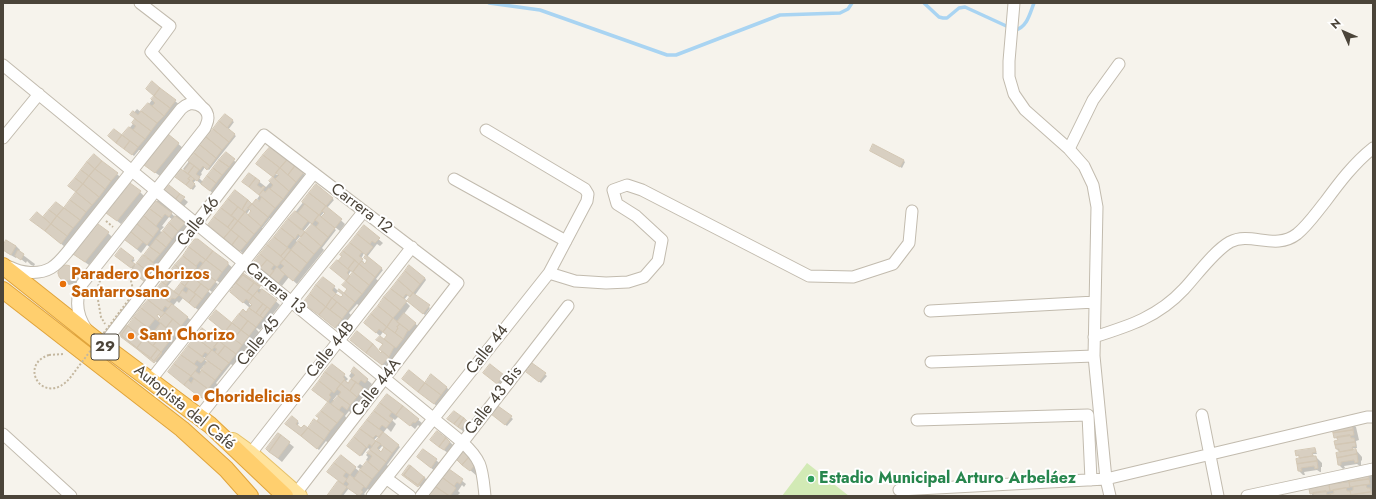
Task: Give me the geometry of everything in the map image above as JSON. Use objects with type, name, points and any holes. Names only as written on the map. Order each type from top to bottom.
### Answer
[{"type":"highway","name":"Autopista del Café","points":[[3,265],[99,342],[204,421],[294,495]]},
{"type":"highway","name":"Autopista del Café","points":[[3,290],[182,428],[226,469],[250,496]]},
{"type":"main road","points":[[204,421],[251,453],[294,495]]},
{"type":"street","points":[[99,342],[85,327],[77,307],[79,292],[82,284],[205,128],[208,120],[207,112],[151,52],[170,26],[140,3]]},
{"type":"street","points":[[1014,3],[1008,61],[1009,78],[1014,94],[1025,110],[1068,149],[1084,166],[1093,185],[1097,207],[1094,356],[1106,479],[1110,496]]},
{"type":"street","points":[[1068,149],[1093,100],[1119,64]]},
{"type":"street","name":"Carrera 13","points":[[3,65],[474,452],[480,462],[485,496]]},
{"type":"street","points":[[3,138],[39,94]]},
{"type":"street","points":[[3,265],[14,270],[26,272],[44,271],[52,268],[69,250],[181,109],[189,104],[195,104],[202,107]]},
{"type":"street","name":"Calle 44","points":[[372,496],[549,273],[587,200],[588,194],[585,189],[486,130]]},
{"type":"street","name":"Carrera 12","points":[[264,135],[458,283]]},
{"type":"street","name":"Calle 46","points":[[99,342],[113,332],[264,135]]},
{"type":"street","points":[[1094,336],[1116,330],[1151,316],[1162,309],[1182,291],[1222,247],[1232,241],[1244,239],[1286,241],[1295,235],[1305,227],[1343,179],[1373,148]]},
{"type":"street","points":[[150,381],[314,173]]},
{"type":"street","points":[[454,179],[566,241]]},
{"type":"street","points":[[549,273],[575,281],[606,283],[628,282],[644,277],[658,261],[662,240],[636,216],[617,204],[613,190],[627,185],[642,190],[809,276],[853,277],[893,264],[908,243],[912,211]]},
{"type":"street","name":"Calle 45","points":[[204,421],[291,302],[364,211]]},
{"type":"street","name":"Calle 44B","points":[[251,453],[412,247]]},
{"type":"street","name":"Calle 44A","points":[[294,495],[458,283]]},
{"type":"street","points":[[930,311],[1095,302]]},
{"type":"street","name":"Calle 43 Bis","points":[[421,496],[568,306]]},
{"type":"street","points":[[931,362],[1094,356]]},
{"type":"street","points":[[918,420],[1088,415],[1091,480]]},
{"type":"street","points":[[1202,415],[1218,496]]},
{"type":"street","points":[[899,490],[1106,479],[1367,417],[1373,417]]},
{"type":"street","points":[[3,434],[71,496]]},
{"type":"street","points":[[1247,496],[1373,469]]},
{"type":"street","points":[[386,478],[410,496]]},
{"type":"path","points":[[97,215],[122,233]]},
{"type":"path","points":[[49,355],[42,357],[37,362],[34,369],[34,376],[38,383],[43,387],[51,389],[58,388],[65,385],[70,378],[130,298],[133,290],[132,283],[129,277],[118,271],[107,273],[99,281],[98,300],[101,317],[106,325],[113,332]]},
{"type":"green space","name":"Estadio Municipal Arturo Arbeláez","points":[[807,463],[849,496],[782,496]]},
{"type":"building","points":[[152,81],[160,88],[154,96],[146,89]]},
{"type":"building","points":[[160,88],[176,100],[170,108],[154,96]]},
{"type":"building","points":[[154,96],[170,108],[164,116],[152,106],[155,103],[151,99]]},
{"type":"building","points":[[148,103],[164,116],[157,123],[141,111]]},
{"type":"building","points":[[133,111],[138,115],[141,111],[157,123],[151,131],[130,115]]},
{"type":"building","points":[[225,114],[233,120],[227,128],[219,121]]},
{"type":"building","points":[[135,119],[151,131],[145,139],[133,130],[136,126],[132,123]]},
{"type":"building","points":[[219,121],[235,134],[229,142],[213,129]]},
{"type":"building","points":[[129,127],[145,139],[138,147],[122,135]]},
{"type":"building","points":[[114,129],[122,135],[116,143],[108,136]]},
{"type":"building","points":[[213,129],[229,142],[222,150],[206,137]]},
{"type":"building","points":[[168,134],[179,143],[155,173],[144,165]]},
{"type":"building","points":[[122,135],[130,141],[124,149],[116,143]]},
{"type":"building","points":[[206,137],[222,150],[216,158],[200,145]]},
{"type":"building","points":[[130,141],[138,147],[132,155],[124,149]]},
{"type":"building","points":[[873,144],[904,160],[900,167],[870,151]]},
{"type":"building","points":[[200,145],[216,158],[210,166],[194,153]]},
{"type":"building","points":[[270,147],[287,160],[280,168],[263,155]]},
{"type":"building","points":[[226,152],[235,159],[229,167],[219,160]]},
{"type":"building","points":[[194,153],[210,166],[207,170],[203,166],[200,170],[188,161]]},
{"type":"building","points":[[94,154],[102,161],[95,169],[87,162]]},
{"type":"building","points":[[263,155],[280,168],[273,177],[256,164]]},
{"type":"building","points":[[219,160],[229,167],[222,175],[213,168]]},
{"type":"building","points":[[287,160],[295,166],[288,175],[280,168]]},
{"type":"building","points":[[102,161],[118,173],[111,181],[95,169]]},
{"type":"building","points":[[87,162],[95,169],[89,176],[81,170]]},
{"type":"building","points":[[190,163],[194,166],[188,174],[184,171]]},
{"type":"building","points":[[194,166],[199,170],[196,174],[200,177],[197,181],[188,174]]},
{"type":"building","points":[[295,166],[304,172],[296,182],[288,175]]},
{"type":"building","points":[[213,168],[222,175],[216,183],[207,176]]},
{"type":"building","points":[[280,168],[296,182],[289,191],[275,179],[279,175],[276,173]]},
{"type":"building","points":[[95,169],[111,181],[105,189],[89,176]]},
{"type":"building","points":[[181,169],[191,176],[186,185],[175,177]]},
{"type":"building","points":[[81,170],[89,176],[83,184],[75,178]]},
{"type":"building","points":[[249,173],[256,178],[249,187],[242,182]]},
{"type":"building","points":[[89,176],[105,189],[99,197],[83,184]]},
{"type":"building","points":[[191,176],[194,179],[192,181],[195,184],[191,189],[186,185]]},
{"type":"building","points":[[207,176],[216,183],[210,191],[201,184]]},
{"type":"building","points":[[273,177],[289,191],[283,199],[270,189],[273,185],[269,181]]},
{"type":"building","points":[[75,178],[83,184],[76,192],[68,186]]},
{"type":"building","points":[[256,178],[260,181],[257,185],[261,188],[263,186],[265,187],[259,195],[249,187]]},
{"type":"building","points":[[130,183],[141,191],[117,221],[106,213]]},
{"type":"building","points":[[83,184],[99,197],[92,205],[76,192]]},
{"type":"building","points":[[316,184],[333,198],[326,206],[309,193]]},
{"type":"building","points":[[169,185],[180,194],[174,201],[162,193]]},
{"type":"building","points":[[269,188],[283,199],[275,208],[259,195],[263,190],[265,192]]},
{"type":"building","points":[[235,190],[248,200],[242,210],[228,199]]},
{"type":"building","points":[[76,192],[92,205],[86,212],[70,200]]},
{"type":"building","points":[[309,193],[326,206],[319,215],[302,202]]},
{"type":"building","points":[[180,194],[185,197],[178,205],[174,201]]},
{"type":"building","points":[[262,197],[275,208],[268,217],[252,204],[256,199],[259,201]]},
{"type":"building","points":[[228,199],[238,207],[231,216],[221,208]]},
{"type":"building","points":[[70,200],[86,212],[80,220],[64,208]]},
{"type":"building","points":[[248,200],[252,204],[245,212],[242,210]]},
{"type":"building","points":[[156,201],[172,213],[169,217],[165,214],[162,218],[150,209]]},
{"type":"building","points":[[56,202],[64,208],[57,216],[49,210]]},
{"type":"building","points":[[252,204],[268,217],[261,226],[248,215],[251,211],[248,208]]},
{"type":"building","points":[[305,204],[319,215],[312,224],[298,213]]},
{"type":"building","points":[[326,206],[342,219],[335,228],[321,217],[325,213],[322,211]]},
{"type":"building","points":[[238,207],[245,212],[238,221],[231,216]]},
{"type":"building","points":[[64,208],[80,220],[73,228],[57,216]]},
{"type":"building","points":[[221,208],[235,218],[228,227],[214,217]]},
{"type":"building","points":[[150,209],[162,218],[156,226],[144,216]]},
{"type":"building","points":[[49,210],[57,216],[51,224],[43,217]]},
{"type":"building","points":[[295,211],[308,221],[301,230],[288,219]]},
{"type":"building","points":[[37,212],[51,224],[45,231],[30,220]]},
{"type":"building","points":[[245,212],[261,226],[254,234],[238,221]]},
{"type":"building","points":[[319,215],[335,228],[328,237],[316,227],[319,223],[315,220]]},
{"type":"building","points":[[57,216],[73,228],[67,236],[51,224]]},
{"type":"building","points":[[144,216],[159,229],[153,237],[137,224]]},
{"type":"building","points":[[175,216],[185,223],[178,231],[169,223]]},
{"type":"building","points":[[214,217],[231,230],[224,238],[208,225]]},
{"type":"building","points":[[235,218],[238,221],[231,230],[228,227]]},
{"type":"building","points":[[288,219],[305,232],[301,237],[298,234],[295,239],[281,228]]},
{"type":"building","points":[[238,221],[254,234],[247,243],[231,230]]},
{"type":"building","points":[[169,223],[178,231],[172,239],[163,231]]},
{"type":"building","points":[[51,224],[67,236],[61,244],[45,231]]},
{"type":"building","points":[[98,224],[109,232],[85,262],[73,254]]},
{"type":"building","points":[[137,224],[153,237],[147,245],[131,232]]},
{"type":"building","points":[[312,224],[328,237],[321,246],[305,232]]},
{"type":"building","points":[[364,225],[380,238],[375,243],[372,241],[370,244],[357,234]]},
{"type":"building","points":[[281,228],[294,238],[287,247],[274,237]]},
{"type":"building","points":[[231,230],[239,236],[232,245],[224,238]]},
{"type":"building","points":[[163,231],[172,239],[166,247],[156,239]]},
{"type":"building","points":[[131,232],[143,242],[137,249],[125,240]]},
{"type":"building","points":[[305,232],[321,246],[314,254],[298,241]]},
{"type":"building","points":[[357,234],[373,247],[366,255],[350,243]]},
{"type":"building","points":[[239,236],[247,243],[239,251],[232,245]]},
{"type":"building","points":[[274,237],[288,248],[281,256],[267,245]]},
{"type":"building","points":[[156,239],[166,247],[160,254],[150,247]]},
{"type":"building","points":[[195,239],[198,239],[213,251],[206,260],[189,247]]},
{"type":"building","points":[[6,240],[16,246],[11,255],[3,250]]},
{"type":"building","points":[[298,241],[314,254],[307,263],[291,250]]},
{"type":"building","points":[[350,243],[362,252],[359,256],[363,259],[359,264],[343,251]]},
{"type":"building","points":[[267,245],[284,259],[277,267],[260,254]]},
{"type":"building","points":[[150,247],[160,254],[153,262],[144,255]]},
{"type":"building","points":[[189,247],[206,260],[203,263],[200,261],[196,266],[183,256]]},
{"type":"building","points":[[121,248],[134,258],[131,261],[135,264],[131,268],[115,256]]},
{"type":"building","points":[[288,248],[291,250],[284,259],[281,256]]},
{"type":"building","points":[[18,250],[24,254],[21,260],[15,256]]},
{"type":"building","points":[[291,250],[307,263],[300,272],[284,259]]},
{"type":"building","points":[[213,251],[228,262],[228,265],[222,272],[206,260]]},
{"type":"building","points":[[343,251],[355,260],[348,269],[338,261],[342,256],[340,255]]},
{"type":"building","points":[[260,254],[267,260],[260,268],[253,263]]},
{"type":"building","points":[[143,255],[157,266],[151,274],[137,263]]},
{"type":"building","points":[[366,255],[382,268],[375,277],[359,264],[362,261],[365,264],[367,260],[364,258]]},
{"type":"building","points":[[183,256],[197,267],[190,276],[175,265]]},
{"type":"building","points":[[284,259],[300,272],[293,281],[280,270],[284,266],[280,263]]},
{"type":"building","points":[[206,260],[222,272],[216,281],[199,269]]},
{"type":"building","points":[[267,260],[274,265],[271,269],[274,271],[270,276],[260,268]]},
{"type":"building","points":[[337,260],[349,270],[347,273],[350,276],[346,281],[330,268]]},
{"type":"building","points":[[355,260],[359,264],[353,272],[348,269]]},
{"type":"building","points":[[137,263],[151,274],[145,282],[131,271]]},
{"type":"building","points":[[359,264],[375,277],[369,285],[353,272]]},
{"type":"building","points":[[63,265],[69,265],[74,270],[72,279],[69,281],[63,281],[58,276],[58,270]]},
{"type":"building","points":[[175,265],[179,268],[173,276],[169,273]]},
{"type":"building","points":[[409,265],[425,278],[420,284],[405,271]]},
{"type":"building","points":[[277,267],[285,274],[278,283],[270,276]]},
{"type":"building","points":[[202,270],[216,281],[209,290],[192,277],[197,271],[200,273]]},
{"type":"building","points":[[405,271],[420,284],[413,293],[398,280]]},
{"type":"building","points":[[353,272],[369,285],[362,294],[346,281]]},
{"type":"building","points":[[169,273],[173,276],[166,285],[162,282]]},
{"type":"building","points":[[243,273],[261,286],[243,275],[235,283]]},
{"type":"building","points":[[188,274],[192,277],[185,286],[181,283]]},
{"type":"building","points":[[243,275],[254,283],[247,292],[236,283]]},
{"type":"building","points":[[192,277],[201,284],[194,293],[185,286]]},
{"type":"building","points":[[323,277],[335,286],[332,290],[336,294],[332,298],[316,285]]},
{"type":"building","points":[[398,280],[413,293],[410,297],[406,294],[403,298],[391,289]]},
{"type":"building","points":[[346,281],[362,294],[355,302],[344,293],[347,289],[342,285]]},
{"type":"building","points":[[162,282],[167,286],[160,295],[155,291]]},
{"type":"building","points":[[181,283],[185,286],[179,295],[174,292]]},
{"type":"building","points":[[236,283],[253,296],[249,301],[246,299],[243,303],[230,292]]},
{"type":"building","points":[[254,283],[260,287],[253,296],[247,292]]},
{"type":"building","points":[[201,284],[209,290],[202,299],[194,293]]},
{"type":"building","points":[[316,285],[332,298],[326,307],[310,294]]},
{"type":"building","points":[[167,286],[179,295],[175,299],[172,298],[169,302],[160,295]]},
{"type":"building","points":[[189,289],[196,294],[189,303],[179,295],[182,290],[186,293]]},
{"type":"building","points":[[262,289],[277,300],[270,309],[253,296],[257,291],[259,293]]},
{"type":"building","points":[[339,289],[355,302],[348,311],[332,298],[336,294],[341,297],[343,295],[338,291]]},
{"type":"building","points":[[391,289],[407,301],[400,310],[384,297]]},
{"type":"building","points":[[155,291],[172,304],[168,308],[165,306],[162,311],[148,300]]},
{"type":"building","points":[[413,293],[430,305],[423,314],[407,301]]},
{"type":"building","points":[[196,294],[202,299],[195,308],[189,303]]},
{"type":"building","points":[[310,294],[326,307],[319,315],[303,303]]},
{"type":"building","points":[[253,296],[263,304],[256,313],[249,308],[252,305],[249,302]]},
{"type":"building","points":[[384,297],[400,310],[393,318],[378,306]]},
{"type":"building","points":[[332,298],[337,302],[330,310],[326,307]]},
{"type":"building","points":[[148,300],[165,313],[161,317],[158,314],[157,316],[160,319],[158,321],[141,308]]},
{"type":"building","points":[[337,302],[348,311],[342,319],[330,310]]},
{"type":"building","points":[[172,304],[188,317],[181,326],[165,313]]},
{"type":"building","points":[[263,304],[267,307],[260,316],[256,313]]},
{"type":"building","points":[[378,306],[393,318],[387,327],[371,314]]},
{"type":"building","points":[[267,307],[270,309],[263,318],[260,316]]},
{"type":"building","points":[[326,307],[342,319],[335,328],[319,315]]},
{"type":"building","points":[[141,308],[155,319],[148,328],[134,317]]},
{"type":"building","points":[[249,308],[263,318],[256,327],[239,314],[243,309],[246,312]]},
{"type":"building","points":[[216,310],[232,323],[225,332],[209,319]]},
{"type":"building","points":[[165,313],[173,319],[166,328],[158,321]]},
{"type":"building","points":[[404,313],[416,323],[409,331],[397,322]]},
{"type":"building","points":[[239,314],[248,321],[241,330],[232,323]]},
{"type":"building","points":[[371,314],[387,327],[383,332],[379,329],[376,333],[364,323]]},
{"type":"building","points":[[134,317],[151,330],[147,335],[145,333],[142,337],[128,326]]},
{"type":"building","points":[[393,318],[400,324],[395,333],[387,327]]},
{"type":"building","points":[[173,319],[181,326],[175,334],[166,328]]},
{"type":"building","points":[[248,321],[256,327],[249,336],[241,330]]},
{"type":"building","points":[[161,323],[169,330],[163,339],[154,332]]},
{"type":"building","points":[[232,323],[241,330],[234,339],[225,332]]},
{"type":"building","points":[[400,324],[408,330],[403,339],[395,333]]},
{"type":"building","points":[[127,325],[128,326],[122,336],[137,349],[121,337],[120,333]]},
{"type":"building","points":[[128,326],[144,339],[137,348],[122,336]]},
{"type":"building","points":[[387,327],[403,339],[396,348],[384,339],[387,335],[383,332]]},
{"type":"building","points":[[202,328],[219,341],[212,350],[195,337]]},
{"type":"building","points":[[151,330],[160,337],[153,346],[148,342],[151,337],[148,335]]},
{"type":"building","points":[[169,330],[175,334],[168,343],[163,339]]},
{"type":"building","points":[[241,330],[249,336],[242,345],[234,339]]},
{"type":"building","points":[[357,331],[373,344],[366,353],[350,340]]},
{"type":"building","points":[[225,332],[242,345],[236,354],[219,341]]},
{"type":"building","points":[[380,336],[394,347],[389,357],[379,349],[383,344],[376,340]]},
{"type":"building","points":[[160,337],[168,343],[161,352],[153,346]]},
{"type":"building","points":[[195,337],[212,350],[208,354],[205,352],[202,356],[188,346]]},
{"type":"building","points":[[144,339],[158,349],[151,358],[137,348]]},
{"type":"building","points":[[219,341],[225,346],[218,355],[215,352],[217,349],[214,347]]},
{"type":"building","points":[[373,344],[381,353],[382,351],[389,357],[382,365],[366,353]]},
{"type":"building","points":[[188,346],[205,359],[201,363],[197,360],[194,364],[181,355]]},
{"type":"building","points":[[225,346],[236,354],[229,363],[218,355]]},
{"type":"building","points":[[137,348],[154,361],[161,352],[162,353],[154,363]]},
{"type":"building","points":[[158,349],[161,352],[154,361],[151,358]]},
{"type":"building","points":[[212,350],[229,363],[222,371],[205,359]]},
{"type":"building","points":[[181,355],[198,367],[191,376],[174,364]]},
{"type":"building","points":[[208,361],[222,371],[215,380],[201,370]]},
{"type":"building","points":[[532,363],[546,373],[539,382],[526,372]]},
{"type":"building","points":[[174,364],[191,376],[184,385],[168,372]]},
{"type":"building","points":[[332,364],[345,374],[343,377],[345,379],[341,384],[325,372]]},
{"type":"building","points":[[490,364],[504,375],[497,384],[483,373]]},
{"type":"building","points":[[354,367],[368,379],[365,383],[361,380],[358,384],[351,379],[355,375],[351,372]]},
{"type":"building","points":[[202,370],[215,380],[208,389],[191,376],[195,371],[199,374]]},
{"type":"building","points":[[409,370],[425,383],[418,392],[402,379]]},
{"type":"building","points":[[325,372],[341,384],[334,393],[319,381]]},
{"type":"building","points":[[431,374],[447,387],[441,395],[425,383]]},
{"type":"building","points":[[194,379],[208,389],[201,398],[184,385],[188,380],[191,383]]},
{"type":"building","points":[[351,379],[356,382],[350,391],[341,384],[344,380],[348,383]]},
{"type":"building","points":[[319,381],[332,391],[329,395],[331,397],[328,402],[312,390]]},
{"type":"building","points":[[356,382],[363,388],[357,397],[350,391]]},
{"type":"building","points":[[425,383],[441,395],[434,404],[418,392]]},
{"type":"building","points":[[341,384],[357,397],[350,405],[338,396],[341,392],[337,389]]},
{"type":"building","points":[[387,394],[403,406],[396,415],[380,403]]},
{"type":"building","points":[[338,396],[350,405],[347,410],[342,406],[339,410],[331,404]]},
{"type":"building","points":[[328,402],[344,414],[337,423],[321,411]]},
{"type":"building","points":[[380,403],[392,412],[389,416],[393,419],[390,423],[374,411]]},
{"type":"building","points":[[403,406],[419,419],[415,423],[413,422],[410,426],[396,415]]},
{"type":"building","points":[[498,406],[512,416],[505,425],[491,414]]},
{"type":"building","points":[[321,411],[337,423],[330,431],[317,421],[319,418],[316,416]]},
{"type":"building","points":[[374,411],[390,423],[386,428],[382,425],[379,429],[367,420]]},
{"type":"building","points":[[454,411],[461,416],[454,424],[447,419]]},
{"type":"building","points":[[292,416],[298,421],[296,424],[301,428],[304,425],[308,428],[301,436],[285,424]]},
{"type":"building","points":[[461,416],[464,418],[458,427],[454,424]]},
{"type":"building","points":[[464,418],[467,421],[461,429],[458,427]]},
{"type":"building","points":[[314,419],[330,431],[324,440],[308,428]]},
{"type":"building","points":[[367,420],[383,432],[379,438],[376,435],[373,438],[360,429]]},
{"type":"building","points":[[1352,422],[1353,430],[1333,433],[1332,425]]},
{"type":"building","points":[[308,428],[324,440],[317,449],[301,436]]},
{"type":"building","points":[[360,429],[376,441],[372,446],[369,444],[367,448],[354,437]]},
{"type":"building","points":[[1353,430],[1354,435],[1334,438],[1333,433]]},
{"type":"building","points":[[437,431],[446,438],[439,447],[430,440]]},
{"type":"building","points":[[383,432],[399,445],[392,453],[376,441]]},
{"type":"building","points":[[278,433],[281,435],[269,452],[266,449]]},
{"type":"building","points":[[281,435],[290,442],[278,458],[269,452]]},
{"type":"building","points":[[1350,435],[1351,438],[1354,438],[1355,442],[1335,445],[1334,441],[1338,440],[1337,437]]},
{"type":"building","points":[[354,437],[366,447],[360,456],[347,446]]},
{"type":"building","points":[[446,438],[450,442],[444,450],[439,447]]},
{"type":"building","points":[[376,441],[381,444],[377,448],[381,452],[384,447],[392,453],[386,462],[370,450]]},
{"type":"building","points":[[1355,442],[1356,446],[1352,447],[1353,450],[1339,452],[1339,449],[1336,449],[1335,445]]},
{"type":"building","points":[[1315,448],[1316,452],[1312,453],[1313,456],[1299,458],[1299,455],[1296,456],[1295,451]]},
{"type":"building","points":[[423,449],[437,459],[431,468],[417,457]]},
{"type":"building","points":[[1356,449],[1357,454],[1337,458],[1336,453]]},
{"type":"building","points":[[370,450],[386,462],[379,471],[368,462],[372,456],[367,453]]},
{"type":"building","points":[[463,450],[470,456],[462,465],[456,459]]},
{"type":"building","points":[[1357,454],[1358,462],[1355,463],[1354,460],[1341,462],[1341,465],[1338,465],[1337,458]]},
{"type":"building","points":[[341,455],[356,467],[350,475],[334,463]]},
{"type":"building","points":[[470,456],[477,462],[470,471],[462,465]]},
{"type":"building","points":[[1316,456],[1317,461],[1297,464],[1296,459]]},
{"type":"building","points":[[367,461],[379,471],[372,479],[360,470]]},
{"type":"building","points":[[1317,461],[1318,468],[1315,469],[1314,466],[1301,468],[1302,471],[1298,471],[1297,464]]},
{"type":"building","points":[[334,463],[346,472],[343,476],[347,479],[343,484],[327,472]]},
{"type":"building","points":[[409,465],[411,466],[404,475],[418,485],[425,477],[418,487],[402,475]]},
{"type":"building","points":[[411,466],[424,477],[418,485],[404,475]]},
{"type":"building","points":[[449,469],[463,479],[460,484],[457,482],[454,486],[443,478]]},
{"type":"building","points":[[360,470],[372,479],[366,488],[354,479]]},
{"type":"building","points":[[1368,472],[1369,479],[1349,482],[1348,475]]},
{"type":"building","points":[[350,475],[364,486],[361,490],[363,492],[359,496],[346,487],[349,484],[346,481]]},
{"type":"building","points":[[443,478],[456,488],[450,496],[436,487]]},
{"type":"building","points":[[1369,479],[1370,484],[1350,487],[1349,482]]},
{"type":"building","points":[[338,481],[347,487],[340,496],[327,496]]},
{"type":"building","points":[[1349,482],[1350,487],[1330,491],[1329,485]]},
{"type":"building","points":[[1329,485],[1330,491],[1310,494],[1309,489]]},
{"type":"building","points":[[1366,485],[1367,488],[1370,488],[1371,492],[1351,495],[1350,491],[1353,490],[1353,487]]},
{"type":"building","points":[[436,487],[449,496],[431,496],[430,495]]},
{"type":"building","points":[[1346,488],[1347,491],[1350,491],[1351,495],[1331,496],[1330,494],[1334,493],[1333,490]]},
{"type":"building","points":[[1326,491],[1327,495],[1330,494],[1331,496],[1314,496],[1313,493]]},
{"type":"building","points":[[1371,492],[1372,496],[1351,496],[1351,495]]},
{"type":"waterway","points":[[489,3],[540,10],[667,55],[676,55],[780,15],[840,13],[848,9],[852,3]]},
{"type":"waterway","points":[[924,3],[939,17],[947,18],[959,8],[965,7],[1015,30],[1019,29],[1025,23],[1034,3]]},
{"type":"place","name":"Paradero Chorizos Santarrosano","points":[[63,284]]},
{"type":"place","name":"Sant Chorizo","points":[[131,336]]},
{"type":"place","name":"Choridelicias","points":[[196,398]]},
{"type":"place","name":"Estadio Municipal Arturo Arbeláez","points":[[811,479]]}]
